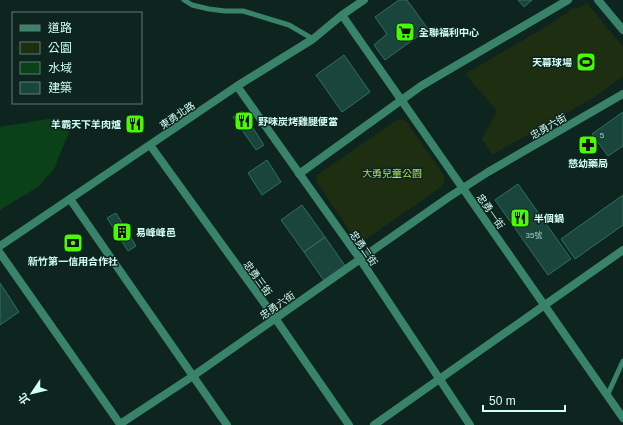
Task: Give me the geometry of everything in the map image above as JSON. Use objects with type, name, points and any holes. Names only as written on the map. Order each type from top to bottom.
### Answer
[{"type":"street","name":"東勇北路","points":[[0,246],[237,86],[313,39],[342,15],[364,0]]},
{"type":"street","points":[[299,174],[421,86],[568,0]]},
{"type":"street","points":[[598,0],[623,30]]},
{"type":"street","name":"忠勇一街","points":[[342,15],[623,418]]},
{"type":"street","name":"忠勇二街","points":[[237,86],[360,259],[470,425]]},
{"type":"street","name":"忠勇六街","points":[[0,254],[120,424],[193,376],[463,188],[623,94]]},
{"type":"street","name":"忠勇三街","points":[[150,145],[275,318],[349,425]]},
{"type":"street","points":[[70,199],[227,425]]},
{"type":"street","points":[[374,425],[623,250]]},
{"type":"lane","points":[[184,0],[192,5],[209,9],[243,11],[289,25],[313,39]]},
{"type":"lane","points":[[608,396],[623,361]]},
{"type":"green space","points":[[587,3],[623,47],[623,76],[595,97],[492,155],[482,139],[497,111],[465,74],[557,20],[574,7],[576,9]]},
{"type":"green space","name":"大勇兒童公園","points":[[398,119],[406,121],[445,177],[444,183],[441,187],[365,240],[356,240],[316,181],[317,175]]},
{"type":"water","points":[[54,118],[74,120],[54,169],[38,187],[0,210],[0,127]]},
{"type":"building","name":"全聯福利中心","points":[[399,0],[407,0],[428,29],[385,60],[374,45],[387,34],[375,17]]},
{"type":"building","points":[[518,0],[532,0],[524,7]]},
{"type":"building","points":[[344,55],[370,92],[342,112],[316,75]]},
{"type":"building","points":[[242,111],[264,145],[256,150],[233,117]]},
{"type":"building","points":[[623,112],[623,146],[608,156],[592,134]]},
{"type":"building","points":[[267,160],[281,182],[262,195],[248,173]]},
{"type":"building","points":[[518,184],[571,259],[548,275],[495,200]]},
{"type":"building","points":[[623,195],[623,225],[575,259],[561,239]]},
{"type":"building","points":[[302,205],[325,237],[304,252],[281,220]]},
{"type":"building","name":"易峰峰邑","points":[[116,213],[136,246],[128,251],[107,218]]},
{"type":"building","points":[[325,237],[348,270],[327,285],[304,252]]},
{"type":"building","points":[[0,283],[19,312],[0,325]]},
{"type":"place","name":"全聯福利中心","points":[[405,32]]},
{"type":"place","name":"天幕球場","points":[[586,62]]},
{"type":"place","name":"野味炭烤雞腿便當","points":[[244,121]]},
{"type":"place","name":"羊霸天下羊肉爐","points":[[135,124]]},
{"type":"place","name":"慈幼藥局","points":[[588,145]]},
{"type":"place","name":"半個鍋","points":[[520,218]]},
{"type":"place","name":"易峰峰邑","points":[[122,232]]},
{"type":"place","name":"新竹第一信用合作社","points":[[73,243]]}]
